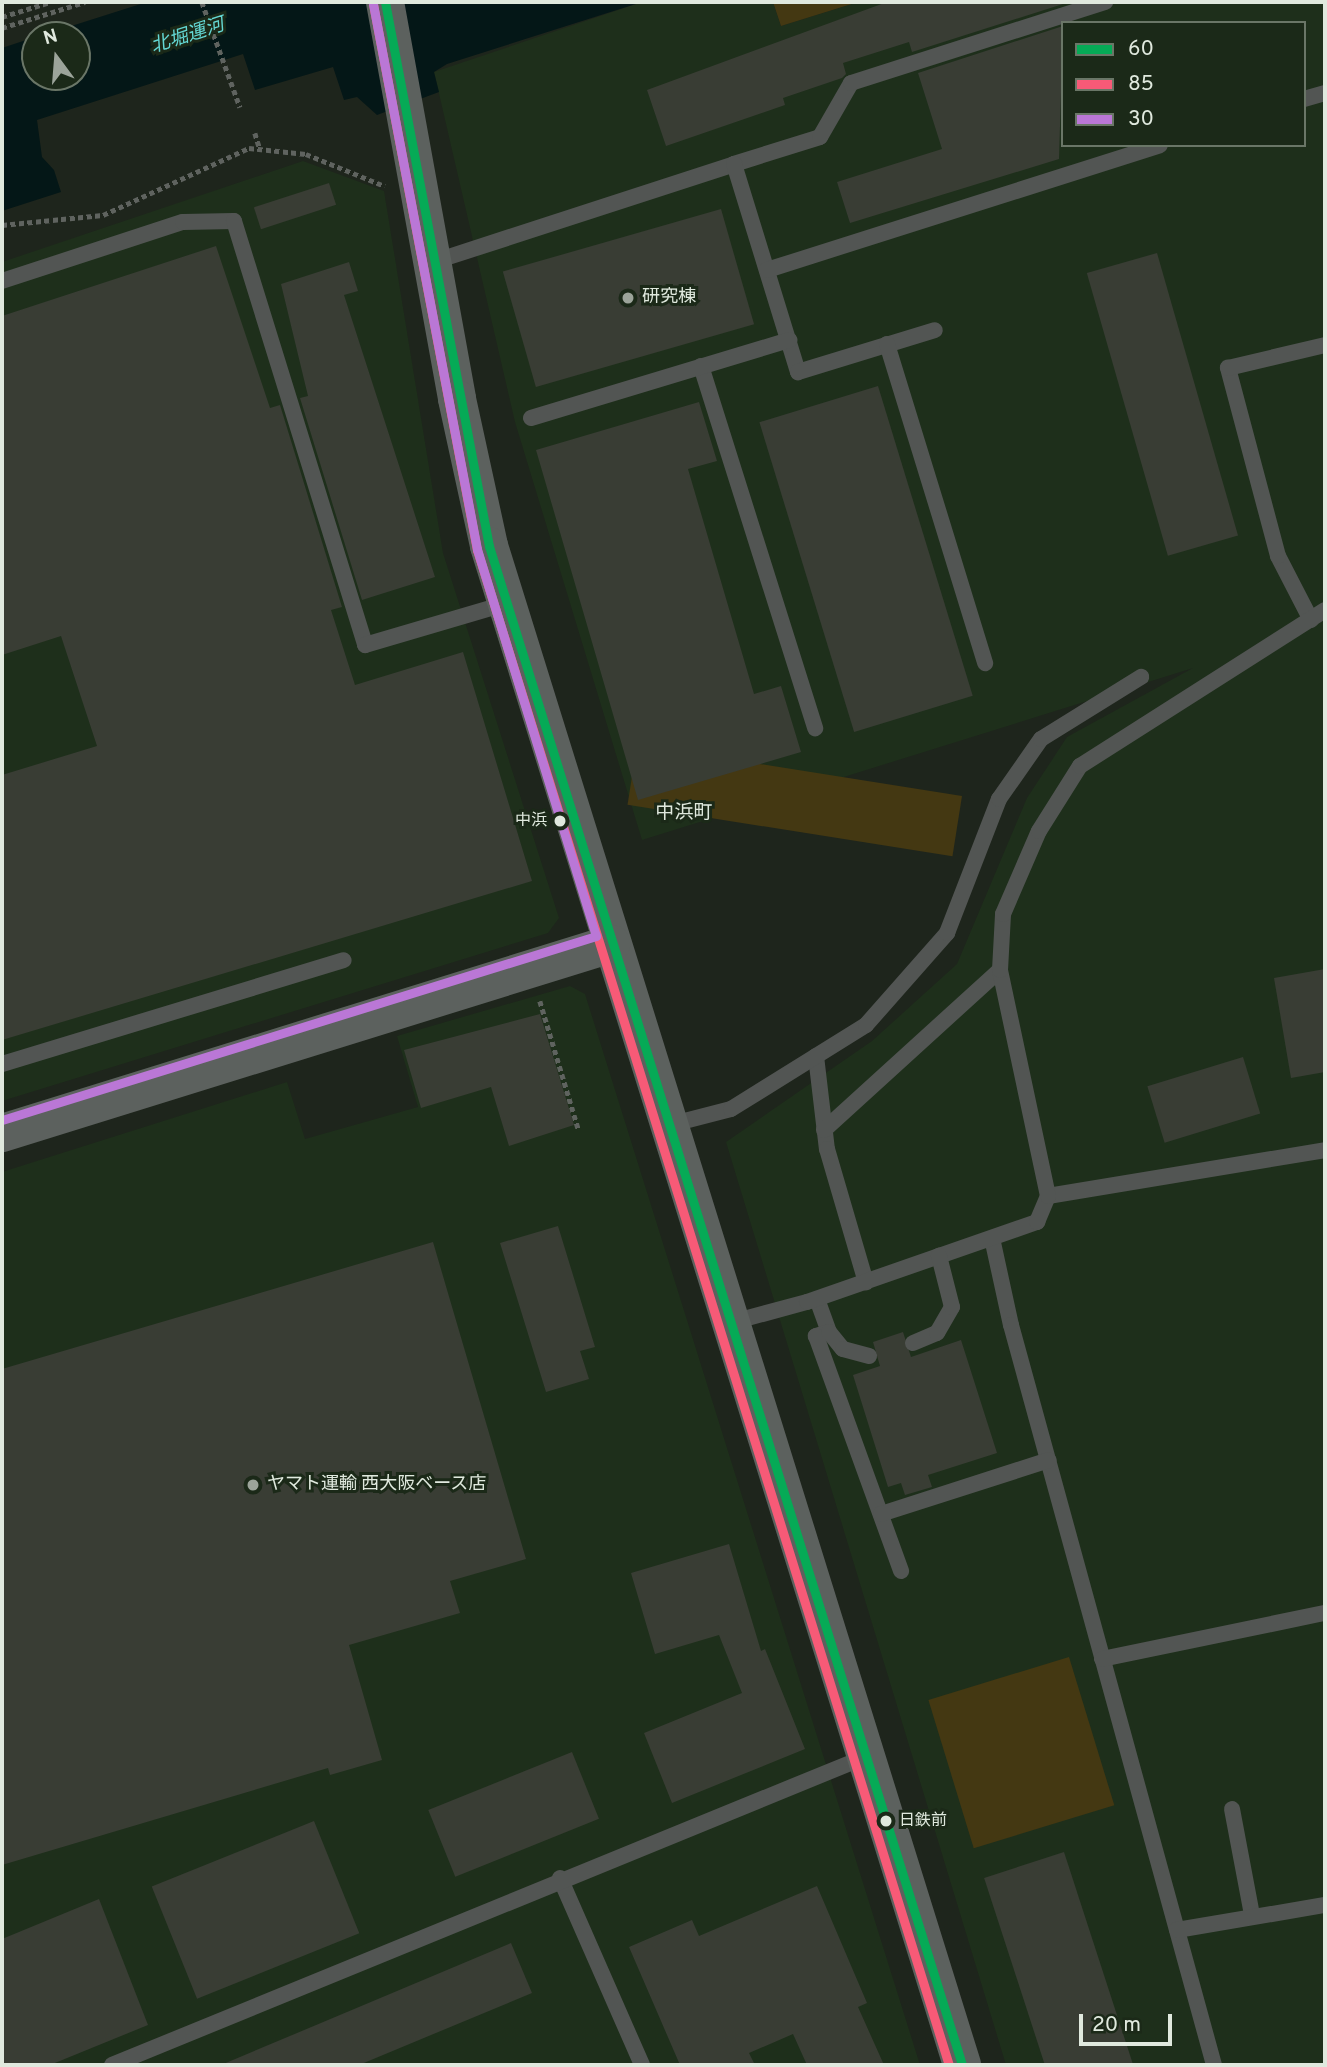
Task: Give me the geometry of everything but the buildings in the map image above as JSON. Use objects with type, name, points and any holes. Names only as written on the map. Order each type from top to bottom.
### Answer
[{"type":"street","points":[[385,2],[473,473],[508,603],[727,1324],[868,1756],[962,2065]]},
{"type":"street","points":[[2,1132],[611,944]]},
{"type":"lane","points":[[433,262],[820,137],[851,83],[1105,2]]},
{"type":"lane","points":[[1306,98],[1325,93]]},
{"type":"lane","points":[[767,270],[1154,147]]},
{"type":"lane","points":[[734,164],[799,372],[935,330]]},
{"type":"lane","points":[[2,281],[183,222],[234,221],[365,645],[508,603]]},
{"type":"lane","points":[[531,418],[789,340]]},
{"type":"lane","points":[[887,344],[985,663]]},
{"type":"lane","points":[[1311,620],[1278,556],[1228,368],[1325,345]]},
{"type":"lane","points":[[701,366],[815,728]]},
{"type":"lane","points":[[727,1324],[817,1299],[1037,1223],[1048,1196],[1000,970],[1003,914],[1039,831],[1080,766],[1325,610]]},
{"type":"lane","points":[[666,1126],[731,1109],[866,1025],[947,933],[999,799],[1041,739],[1141,677]]},
{"type":"lane","points":[[2,1064],[344,960]]},
{"type":"lane","points":[[824,1130],[1000,970]]},
{"type":"lane","points":[[816,1056],[824,1130],[866,1282]]},
{"type":"lane","points":[[1048,1196],[1325,1150]]},
{"type":"lane","points":[[992,1238],[1102,1659],[1214,2065]]},
{"type":"lane","points":[[913,1342],[937,1333],[952,1307],[939,1256]]},
{"type":"lane","points":[[817,1299],[829,1332],[843,1349],[869,1356]]},
{"type":"lane","points":[[829,1332],[816,1336],[901,1571]]},
{"type":"lane","points":[[881,1514],[1049,1460]]},
{"type":"lane","points":[[1102,1659],[1325,1613]]},
{"type":"lane","points":[[112,2065],[559,1878],[868,1756]]},
{"type":"lane","points":[[1232,1810],[1252,1916]]},
{"type":"lane","points":[[559,1878],[642,2065]]},
{"type":"lane","points":[[1177,1930],[1325,1905]]},
{"type":"path","points":[[2,17],[50,2]]},
{"type":"path","points":[[2,28],[85,2]]},
{"type":"path","points":[[202,2],[221,61],[240,107]]},
{"type":"path","points":[[255,133],[260,149]]},
{"type":"path","points":[[2,225],[103,215],[250,148],[306,154],[422,201]]},
{"type":"path","points":[[536,990],[578,1128]]},
{"type":"shaded area","points":[[642,2],[773,2],[781,26],[858,2],[1325,2],[1325,2065],[1006,2065],[726,1142],[872,1041],[957,964],[1027,798],[1067,737],[1193,668],[642,840],[515,422],[434,72]]},
{"type":"shaded area","points":[[773,2],[858,2],[781,26]]},
{"type":"shaded area","points":[[303,161],[384,191],[443,553],[559,918],[548,933],[2,1101],[2,262]]},
{"type":"shaded area","points":[[637,745],[962,796],[952,856],[628,805]]},
{"type":"shaded area","points":[[570,986],[585,994],[920,2065],[2,2065],[2,1172],[287,1082],[305,1139],[418,1107],[397,1036]]},
{"type":"shaded area","points":[[1069,1657],[1114,1805],[974,1848],[928,1700]]},
{"type":"water","name":"北堀運河","points":[[147,2],[642,2],[447,64],[434,72],[439,92],[377,115],[357,97],[344,100],[333,67],[255,90],[243,54],[37,120],[42,157],[54,170],[61,192],[2,211],[2,48],[21,42],[21,91],[91,91],[91,21],[87,21]]},
{"type":"transit line","name":"60","points":[[385,2],[489,546],[962,2065]]},
{"type":"transit line","name":"85","points":[[373,4],[477,550],[949,2065]]},
{"type":"transit line","name":"30","points":[[2,1120],[596,936],[477,549],[373,4]]},
{"type":"place","name":"研究棟","points":[[628,298]]},
{"type":"place","name":"中浜","points":[[560,821]]},
{"type":"place","name":"ヤマト運輸 西大阪ベース店","points":[[253,1485]]},
{"type":"place","name":"日鉄前","points":[[886,1821]]},
{"type":"district","name":"中浜町","points":[[684,814]]}]
